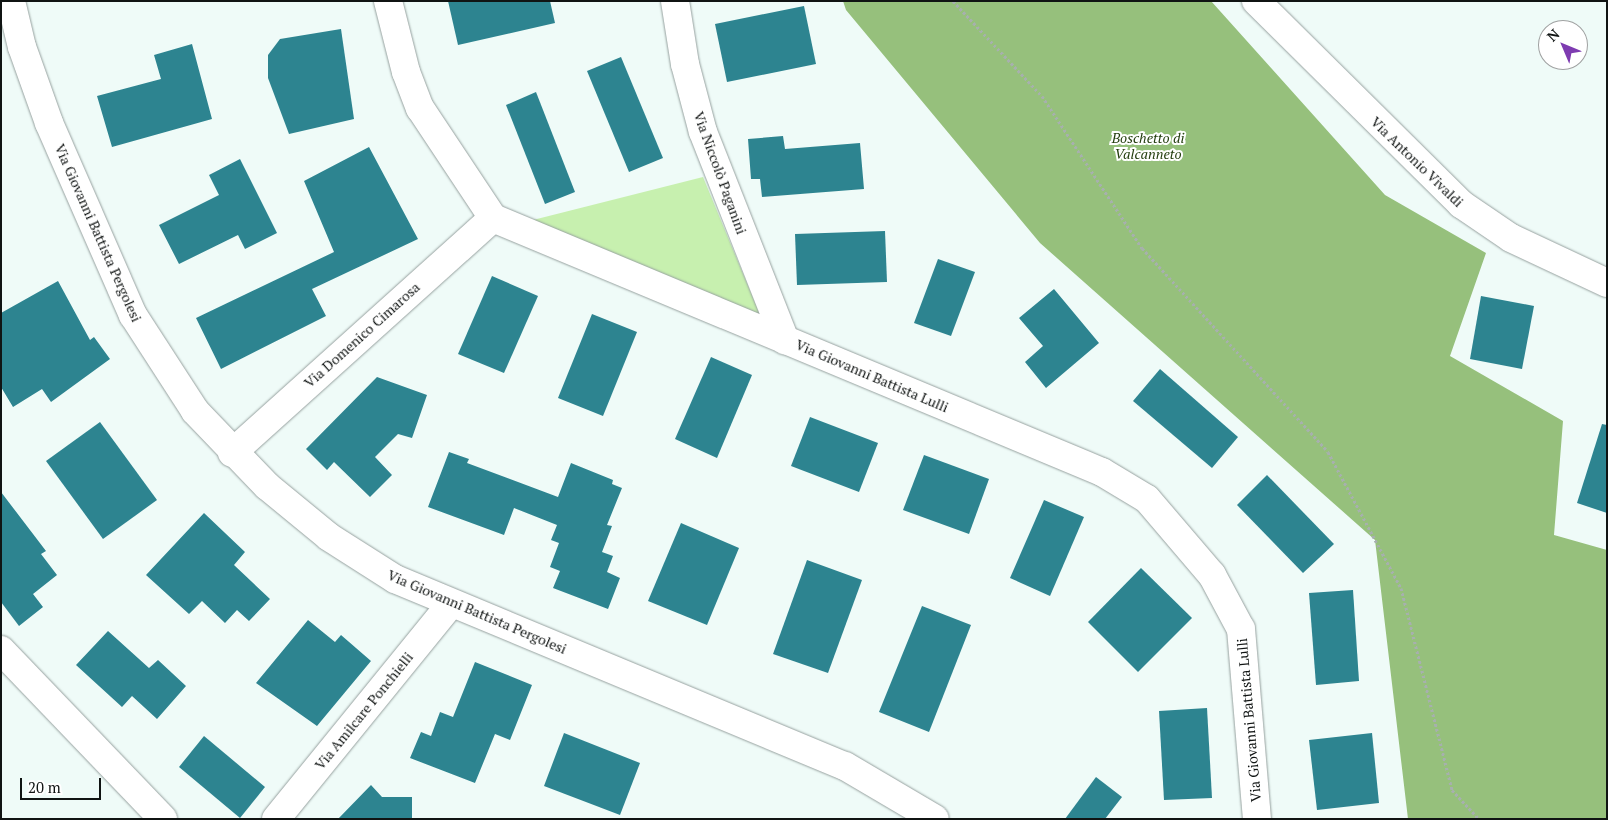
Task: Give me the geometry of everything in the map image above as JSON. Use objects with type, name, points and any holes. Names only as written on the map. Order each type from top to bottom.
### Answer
[{"type":"street","name":"Via Giovanni Battista Pergolesi","points":[[11,1],[22,47],[46,115],[126,302],[163,365],[232,453],[292,508],[346,548],[395,579],[451,604],[845,766],[935,819]]},
{"type":"street","points":[[388,1],[406,72],[423,113],[493,218]]},
{"type":"street","name":"Via Niccolò Paganini","points":[[675,1],[685,64],[703,132],[785,340]]},
{"type":"street","name":"Via Antonio Vivaldi","points":[[1256,1],[1461,204],[1518,242],[1607,283]]},
{"type":"street","name":"Via Domenico Cimarosa","points":[[232,453],[493,218]]},
{"type":"street","name":"Via Giovanni Battista Lulli","points":[[493,218],[1102,472],[1138,492],[1156,507],[1212,576],[1241,629],[1256,819]]},
{"type":"street","name":"Via Amilcare Ponchielli","points":[[276,819],[451,604]]},
{"type":"street","points":[[1,650],[163,819]]},
{"type":"path","points":[[953,1],[1042,96],[1142,248],[1328,452],[1401,588],[1452,790],[1479,819]]},
{"type":"green space","name":"Boschetto di Valcanneto","points":[[843,1],[1211,1],[1385,195],[1486,253],[1450,356],[1563,421],[1554,535],[1607,550],[1607,819],[1408,819],[1375,540],[1040,243],[846,10]]},
{"type":"green space","points":[[703,177],[761,317],[525,222]]},
{"type":"building","points":[[448,1],[550,1],[555,23],[458,45]]},
{"type":"building","points":[[804,6],[816,64],[727,82],[715,24]]},
{"type":"building","points":[[341,29],[354,119],[289,134],[268,78],[268,55],[280,39]]},
{"type":"building","points":[[192,44],[212,119],[112,147],[97,96],[161,79],[154,55]]},
{"type":"building","points":[[621,57],[663,158],[629,172],[587,71]]},
{"type":"building","points":[[536,92],[575,192],[545,204],[506,105]]},
{"type":"building","points":[[783,136],[785,149],[860,143],[864,189],[762,197],[760,179],[751,179],[748,139]]},
{"type":"building","points":[[369,147],[418,239],[312,289],[326,316],[221,369],[196,318],[334,252],[304,181]]},
{"type":"building","points":[[240,159],[277,233],[245,249],[238,235],[179,264],[159,225],[219,195],[209,175]]},
{"type":"building","points":[[885,231],[887,282],[797,285],[795,234]]},
{"type":"building","points":[[938,259],[975,272],[951,336],[914,323]]},
{"type":"building","points":[[492,276],[538,296],[504,373],[458,354]]},
{"type":"building","points":[[58,281],[90,340],[94,337],[110,359],[51,402],[42,389],[13,407],[1,387],[1,313]]},
{"type":"building","points":[[1054,289],[1099,343],[1046,388],[1025,362],[1043,346],[1019,318]]},
{"type":"building","points":[[1481,296],[1534,306],[1522,369],[1470,359]]},
{"type":"building","points":[[592,314],[637,332],[603,416],[558,398]]},
{"type":"building","points":[[711,357],[752,375],[717,458],[675,439]]},
{"type":"building","points":[[1160,369],[1238,437],[1212,468],[1133,401]]},
{"type":"building","points":[[377,377],[427,395],[412,438],[398,434],[375,457],[392,475],[370,497],[334,462],[327,470],[306,449]]},
{"type":"building","points":[[810,417],[878,443],[859,492],[791,466]]},
{"type":"building","points":[[100,422],[157,500],[103,539],[46,461]]},
{"type":"building","points":[[1602,424],[1607,425],[1607,513],[1577,503]]},
{"type":"building","points":[[449,452],[469,459],[467,463],[558,497],[571,463],[613,480],[612,484],[622,488],[607,525],[612,526],[602,552],[613,556],[607,572],[620,578],[608,609],[553,588],[560,571],[550,567],[559,543],[551,540],[557,525],[514,508],[504,535],[428,507]]},
{"type":"building","points":[[924,455],[989,479],[969,534],[903,510]]},
{"type":"building","points":[[1267,475],[1334,544],[1303,573],[1237,505]]},
{"type":"building","points":[[1,492],[46,551],[41,554],[57,575],[33,594],[43,607],[19,626],[1,602]]},
{"type":"building","points":[[1044,500],[1084,517],[1050,596],[1010,578]]},
{"type":"building","points":[[204,513],[245,552],[234,565],[270,599],[249,621],[237,610],[225,623],[202,601],[189,614],[146,575]]},
{"type":"building","points":[[681,523],[739,548],[707,625],[648,601]]},
{"type":"building","points":[[807,560],[862,580],[828,673],[773,654]]},
{"type":"building","points":[[1141,568],[1192,618],[1138,672],[1088,622]]},
{"type":"building","points":[[1353,590],[1359,681],[1316,685],[1309,593]]},
{"type":"building","points":[[922,606],[971,625],[929,732],[879,712]]},
{"type":"building","points":[[308,620],[335,642],[341,635],[371,661],[317,726],[256,683]]},
{"type":"building","points":[[108,631],[149,668],[158,660],[186,686],[157,719],[132,696],[122,707],[76,665]]},
{"type":"building","points":[[475,662],[532,685],[510,740],[495,734],[475,783],[410,758],[421,732],[431,736],[440,712],[453,717]]},
{"type":"building","points":[[1207,708],[1212,798],[1164,800],[1159,711]]},
{"type":"building","points":[[564,733],[640,763],[620,815],[544,786]]},
{"type":"building","points":[[1372,733],[1379,803],[1317,810],[1309,740]]},
{"type":"building","points":[[204,736],[265,787],[240,818],[179,767]]},
{"type":"building","points":[[1096,777],[1122,797],[1105,819],[1065,819]]},
{"type":"building","points":[[371,785],[382,797],[412,797],[412,819],[338,819]]}]
